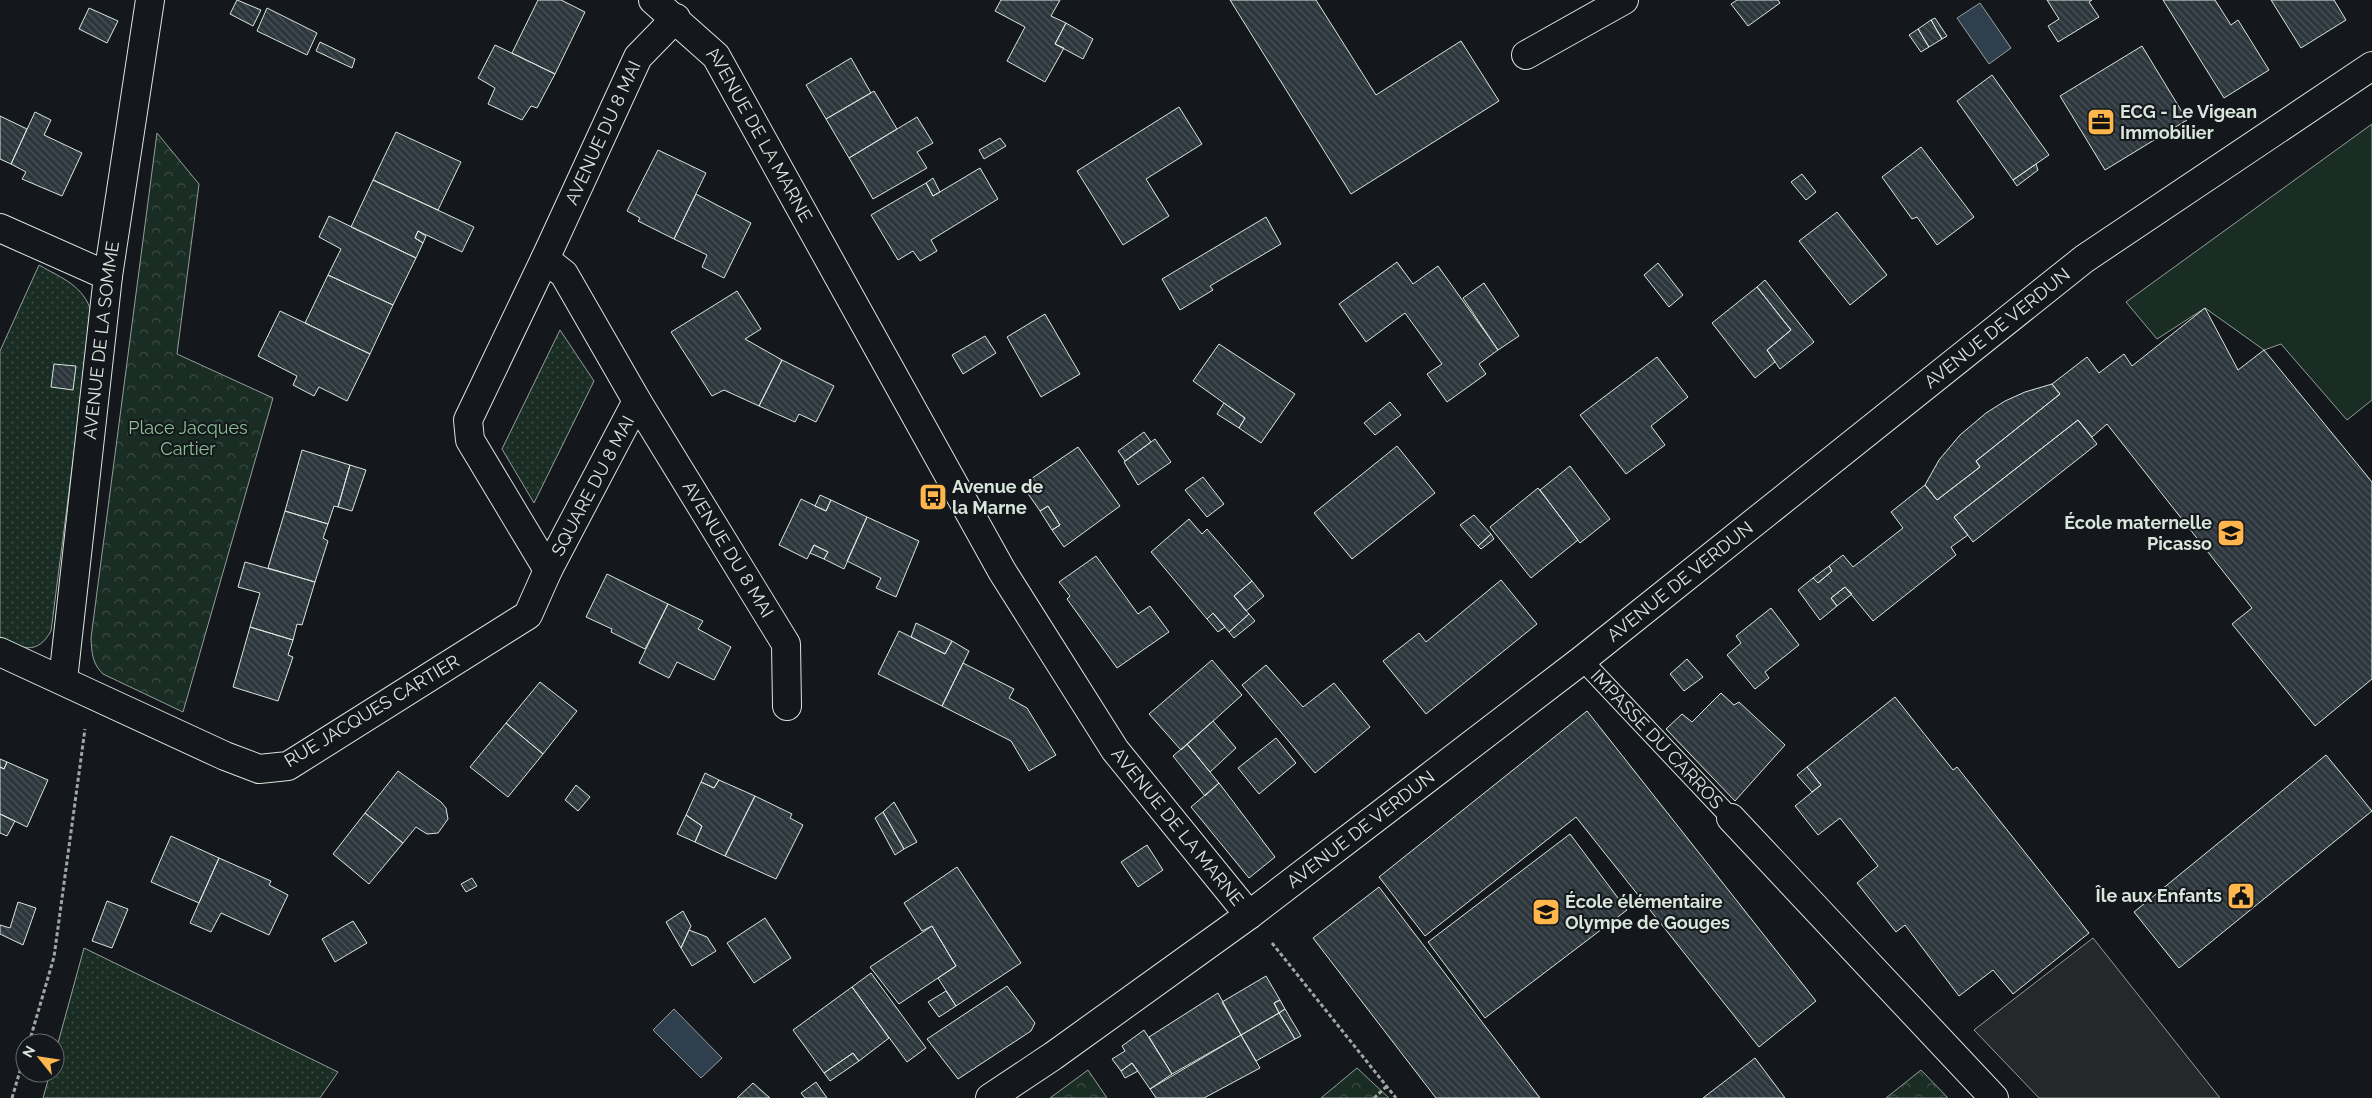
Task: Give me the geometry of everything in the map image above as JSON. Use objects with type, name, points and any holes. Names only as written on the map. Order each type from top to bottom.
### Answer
[{"type":"street","name":"AVENUE DE LA SOMME","points":[[63,680],[108,276],[150,0]]},
{"type":"street","name":"AVENUE DE LA MARNE","points":[[653,0],[676,18],[716,56],[1002,572],[1115,750],[1249,915]]},
{"type":"street","points":[[1526,55],[1624,0]]},
{"type":"street","name":"AVENUE DU 8 MAI","points":[[545,258],[638,57],[676,18]]},
{"type":"street","name":"AVENUE DE VERDUN","points":[[990,1098],[1053,1056],[1249,915],[1582,660],[2084,259],[2372,66]]},
{"type":"street","points":[[0,228],[108,276]]},
{"type":"street","name":"SQUARE DU 8 MAI","points":[[545,258],[564,274],[637,401],[548,570],[470,440],[468,420],[545,258]]},
{"type":"street","name":"AVENUE DU 8 MAI","points":[[637,401],[786,644],[787,706]]},
{"type":"street","name":"RUE JACQUES CARTIER","points":[[0,652],[224,756],[259,769],[288,766],[528,615],[548,570]]},
{"type":"street","points":[[1731,818],[1994,1098]]},
{"type":"lane","name":"IMPASSE DU CARROS","points":[[1582,660],[1731,818]]},
{"type":"path","points":[[31,1033],[54,956],[89,693]]},
{"type":"path","points":[[1249,915],[1396,1098]]},
{"type":"path","points":[[12,1098],[16,1083]]},
{"type":"path","points":[[1374,1098],[1387,1086]]},
{"type":"green space","points":[[2372,124],[2372,400],[2347,420],[2281,344],[2264,350],[2205,308],[2157,339],[2126,302]]},
{"type":"green space","name":"Place Jacques Cartier","points":[[157,133],[199,184],[177,354],[273,398],[183,712],[103,674],[93,658],[91,638]]},
{"type":"green space","points":[[39,265],[78,289],[88,303],[92,313],[51,631],[40,644],[29,648],[0,639],[0,351]]},
{"type":"green space","points":[[560,330],[594,381],[534,503],[502,449]]},
{"type":"green space","points":[[84,948],[338,1072],[320,1098],[43,1098],[47,1083],[65,1083],[65,1033],[61,1033]]},
{"type":"green space","points":[[1357,1068],[1389,1098],[1321,1098]]},
{"type":"green space","points":[[1088,1070],[1107,1098],[1050,1098]]},
{"type":"green space","points":[[1921,1070],[1948,1098],[1886,1098]]},
{"type":"shaded area","points":[[2093,938],[2220,1098],[2039,1098],[1974,1030]]},
{"type":"water","points":[[1980,3],[2011,48],[1989,64],[1957,18]]},
{"type":"water","points":[[674,1009],[722,1058],[701,1078],[653,1030]]},
{"type":"building","points":[[237,0],[261,10],[253,26],[230,14]]},
{"type":"building","points":[[538,0],[561,0],[585,12],[555,74],[512,53]]},
{"type":"building","points":[[1001,0],[1060,0],[1051,16],[1066,23],[1055,44],[1064,48],[1045,82],[1007,61],[1025,27],[995,11]]},
{"type":"building","points":[[1230,0],[1316,0],[1376,95],[1461,41],[1499,101],[1351,194]]},
{"type":"building","points":[[1737,0],[1778,0],[1780,3],[1748,26],[1731,4]]},
{"type":"building","points":[[2047,0],[2092,0],[2089,2],[2099,17],[2058,42],[2048,26],[2059,19]]},
{"type":"building","points":[[2163,0],[2215,0],[2231,25],[2238,20],[2269,70],[2224,98]]},
{"type":"building","points":[[2271,0],[2334,0],[2346,20],[2301,48]]},
{"type":"building","points":[[89,8],[118,21],[107,43],[79,29]]},
{"type":"building","points":[[267,8],[317,33],[307,55],[257,31]]},
{"type":"building","points":[[1935,18],[1947,36],[1942,39],[1931,20]]},
{"type":"building","points":[[1931,20],[1942,39],[1929,47],[1918,29]]},
{"type":"building","points":[[1066,23],[1093,39],[1083,59],[1055,44]]},
{"type":"building","points":[[1918,29],[1929,47],[1921,52],[1909,35]]},
{"type":"building","points":[[320,42],[355,59],[352,68],[316,51]]},
{"type":"building","points":[[495,45],[555,74],[537,108],[531,106],[522,120],[488,104],[495,88],[478,78]]},
{"type":"building","points":[[2142,46],[2187,120],[2105,170],[2060,96]]},
{"type":"building","points":[[851,58],[871,93],[826,119],[806,85]]},
{"type":"building","points":[[1992,75],[2049,155],[2013,180],[1957,101]]},
{"type":"building","points":[[874,91],[897,129],[849,158],[826,119]]},
{"type":"building","points":[[1179,107],[1202,144],[1146,179],[1169,216],[1123,245],[1077,171]]},
{"type":"building","points":[[35,112],[51,120],[44,135],[82,153],[62,196],[22,179],[26,172],[11,164]]},
{"type":"building","points":[[0,116],[27,129],[11,164],[0,159]]},
{"type":"building","points":[[917,117],[933,143],[917,152],[927,168],[873,199],[849,158]]},
{"type":"building","points":[[396,132],[461,162],[438,210],[373,180]]},
{"type":"building","points":[[1000,138],[1006,146],[984,159],[979,150]]},
{"type":"building","points":[[1921,147],[1974,217],[1937,245],[1917,217],[1912,219],[1882,177]]},
{"type":"building","points":[[658,150],[706,173],[674,239],[638,221],[640,218],[627,211]]},
{"type":"building","points":[[2036,164],[2038,170],[2017,186],[2013,180]]},
{"type":"building","points":[[980,168],[998,199],[931,240],[937,251],[920,261],[913,251],[898,260],[871,215],[926,183],[933,196]]},
{"type":"building","points":[[1802,174],[1816,192],[1806,200],[1791,182]]},
{"type":"building","points":[[933,178],[940,192],[933,196],[926,183]]},
{"type":"building","points":[[373,180],[474,227],[462,252],[418,231],[415,238],[423,243],[416,258],[351,227]]},
{"type":"building","points":[[696,194],[751,223],[724,278],[702,267],[707,255],[674,239]]},
{"type":"building","points":[[1837,212],[1887,275],[1850,305],[1799,241]]},
{"type":"building","points":[[329,216],[416,258],[393,305],[328,275],[341,249],[319,237]]},
{"type":"building","points":[[1266,217],[1281,244],[1210,286],[1213,290],[1180,310],[1162,279]]},
{"type":"building","points":[[418,231],[426,236],[423,243],[415,238]]},
{"type":"building","points":[[1397,262],[1413,284],[1438,266],[1498,350],[1479,364],[1486,374],[1447,402],[1427,374],[1442,364],[1405,313],[1366,342],[1339,304]]},
{"type":"building","points":[[1658,263],[1683,295],[1669,307],[1644,275]]},
{"type":"building","points":[[328,275],[393,305],[370,354],[305,323]]},
{"type":"building","points":[[1765,280],[1814,342],[1780,369],[1767,350],[1791,330],[1757,287]]},
{"type":"building","points":[[1484,283],[1519,336],[1498,350],[1463,298]]},
{"type":"building","points":[[1757,287],[1791,330],[1767,350],[1775,362],[1755,378],[1712,323]]},
{"type":"building","points":[[737,291],[761,329],[745,339],[782,360],[759,406],[724,390],[712,396],[671,332]]},
{"type":"building","points":[[2205,308],[2238,370],[2264,350],[2372,482],[2372,679],[2315,726],[2232,624],[2252,608],[2107,424],[2092,437],[2078,420],[1954,517],[1968,535],[1951,547],[1956,555],[1873,621],[1845,587],[1831,598],[1837,606],[1820,620],[1798,590],[1813,578],[1818,583],[1832,571],[1829,566],[1843,555],[1853,567],[1903,528],[1891,512],[1925,485],[1937,500],[1980,467],[1976,461],[2060,394],[2052,384],[2087,357],[2099,373],[2124,354],[2132,366]]},
{"type":"building","points":[[280,311],[370,354],[347,401],[319,387],[314,396],[293,385],[297,376],[258,356]]},
{"type":"building","points":[[1045,314],[1080,374],[1041,397],[1007,337]]},
{"type":"building","points":[[985,336],[996,353],[963,374],[952,355]]},
{"type":"building","points":[[1219,344],[1295,394],[1261,443],[1239,428],[1245,418],[1193,381]]},
{"type":"building","points":[[1657,357],[1688,397],[1651,426],[1665,445],[1626,474],[1580,415]]},
{"type":"building","points":[[782,360],[834,386],[816,422],[799,414],[795,422],[759,406]]},
{"type":"building","points":[[54,364],[76,366],[73,390],[51,387]]},
{"type":"building","points":[[2052,384],[2060,394],[1976,461],[1980,467],[1937,500],[1925,485],[1939,460],[1960,435],[1986,413],[2005,401],[2025,392]]},
{"type":"building","points":[[1390,402],[1401,415],[1375,435],[1364,423]]},
{"type":"building","points":[[1224,403],[1245,418],[1239,428],[1217,414]]},
{"type":"building","points":[[2078,420],[2097,444],[1973,542],[1954,517]]},
{"type":"building","points":[[1144,432],[1151,442],[1125,461],[1118,451]]},
{"type":"building","points":[[1155,439],[1171,462],[1138,485],[1124,462]]},
{"type":"building","points":[[1397,446],[1435,493],[1352,559],[1314,513]]},
{"type":"building","points":[[1078,447],[1120,506],[1064,547],[1052,530],[1060,525],[1048,506],[1040,511],[1022,485]]},
{"type":"building","points":[[302,450],[350,465],[338,507],[334,506],[328,524],[285,511]]},
{"type":"building","points":[[350,465],[366,470],[352,511],[338,507]]},
{"type":"building","points":[[1570,466],[1610,519],[1580,543],[1540,490]]},
{"type":"building","points":[[1203,477],[1224,504],[1207,517],[1185,490]]},
{"type":"building","points":[[1538,488],[1578,540],[1531,578],[1490,527]]},
{"type":"building","points":[[820,495],[831,500],[826,511],[815,506]]},
{"type":"building","points":[[801,499],[826,511],[831,500],[867,517],[844,569],[824,559],[828,552],[814,545],[807,559],[779,545]]},
{"type":"building","points":[[1048,506],[1060,525],[1052,530],[1040,511]]},
{"type":"building","points":[[285,511],[328,524],[323,538],[328,541],[315,582],[268,568]]},
{"type":"building","points":[[1474,515],[1491,534],[1478,546],[1460,525]]},
{"type":"building","points":[[867,517],[919,541],[896,597],[876,588],[881,578],[847,561]]},
{"type":"building","points":[[1189,519],[1202,534],[1207,529],[1252,581],[1234,596],[1249,614],[1229,632],[1213,613],[1207,619],[1151,552]]},
{"type":"building","points":[[1491,534],[1494,539],[1481,549],[1478,546]]},
{"type":"building","points":[[814,545],[828,552],[824,559],[810,553]]},
{"type":"building","points":[[1096,556],[1138,614],[1150,606],[1169,632],[1117,668],[1067,599],[1070,596],[1059,582]]},
{"type":"building","points":[[245,562],[315,582],[302,625],[297,624],[293,640],[250,627],[260,593],[238,587]]},
{"type":"building","points":[[1829,566],[1832,571],[1818,583],[1813,578]]},
{"type":"building","points":[[607,574],[668,604],[645,649],[611,632],[612,629],[586,617]]},
{"type":"building","points":[[1501,580],[1537,624],[1426,714],[1383,661],[1419,633],[1426,642]]},
{"type":"building","points":[[1252,581],[1264,596],[1246,611],[1234,596]]},
{"type":"building","points":[[1845,587],[1852,594],[1837,606],[1831,598]]},
{"type":"building","points":[[668,604],[703,621],[698,629],[731,647],[714,680],[677,662],[669,678],[639,663]]},
{"type":"building","points":[[1771,608],[1799,645],[1765,672],[1769,678],[1755,689],[1727,655],[1741,643],[1736,636]]},
{"type":"building","points":[[1213,613],[1225,627],[1218,632],[1207,619]]},
{"type":"building","points":[[1249,614],[1255,621],[1234,638],[1229,632]]},
{"type":"building","points":[[916,623],[952,641],[945,654],[911,637]]},
{"type":"building","points":[[250,627],[293,640],[288,655],[293,657],[278,701],[233,687]]},
{"type":"building","points":[[899,631],[945,654],[952,641],[969,651],[942,706],[878,674]]},
{"type":"building","points":[[1687,659],[1703,677],[1684,691],[1670,674]]},
{"type":"building","points":[[1212,660],[1242,695],[1181,750],[1149,714]]},
{"type":"building","points":[[963,663],[1014,689],[1009,698],[1027,708],[1056,755],[1029,771],[1011,741],[942,706]]},
{"type":"building","points":[[1266,665],[1303,707],[1334,683],[1370,727],[1315,773],[1242,685]]},
{"type":"building","points":[[540,682],[577,711],[543,754],[506,723]]},
{"type":"building","points":[[1721,693],[1734,705],[1739,702],[1785,745],[1735,801],[1666,729],[1682,714],[1692,722]]},
{"type":"building","points":[[1895,697],[1953,770],[1957,767],[2089,933],[2013,994],[1993,970],[1959,996],[1905,925],[1896,932],[1857,883],[1878,866],[1840,818],[1818,835],[1795,806],[1821,785],[1807,767]]},
{"type":"building","points":[[1587,711],[1816,1001],[1759,1047],[1576,817],[1425,936],[1379,877]]},
{"type":"building","points":[[1213,721],[1236,748],[1210,772],[1187,744]]},
{"type":"building","points":[[506,723],[543,754],[508,797],[470,767]]},
{"type":"building","points":[[1276,738],[1296,763],[1259,794],[1238,768]]},
{"type":"building","points":[[1187,744],[1219,783],[1205,796],[1173,756]]},
{"type":"building","points":[[2326,755],[2372,811],[2179,968],[2134,912]]},
{"type":"building","points":[[0,759],[7,762],[4,769],[0,767]]},
{"type":"building","points":[[7,762],[48,780],[27,827],[0,814],[0,767],[4,769]]},
{"type":"building","points":[[1807,767],[1821,785],[1812,792],[1797,775]]},
{"type":"building","points":[[398,771],[441,802],[446,808],[448,819],[438,833],[427,834],[416,827],[403,843],[365,813]]},
{"type":"building","points":[[705,773],[719,780],[714,788],[701,782]]},
{"type":"building","points":[[719,780],[755,796],[725,856],[695,842],[702,826],[686,815],[701,782],[714,788]]},
{"type":"building","points":[[1219,783],[1275,857],[1249,878],[1191,807]]},
{"type":"building","points":[[576,785],[590,797],[578,811],[565,800]]},
{"type":"building","points":[[755,796],[792,814],[790,818],[803,825],[776,879],[725,856]]},
{"type":"building","points":[[894,802],[917,842],[904,849],[883,812]]},
{"type":"building","points":[[883,812],[904,849],[895,855],[875,818]]},
{"type":"building","points":[[365,813],[403,843],[369,884],[333,854]]},
{"type":"building","points":[[0,814],[15,821],[7,836],[0,833]]},
{"type":"building","points":[[686,815],[702,826],[695,842],[677,834]]},
{"type":"building","points":[[1570,834],[1627,910],[1485,1018],[1428,942]]},
{"type":"building","points":[[171,836],[219,858],[199,903],[151,882]]},
{"type":"building","points":[[1147,845],[1163,870],[1138,887],[1121,862]]},
{"type":"building","points":[[219,858],[271,881],[269,885],[288,895],[269,935],[221,913],[211,932],[190,923]]},
{"type":"building","points":[[957,867],[1021,963],[956,1006],[938,978],[956,966],[932,926],[922,931],[904,903]]},
{"type":"building","points":[[472,878],[477,886],[466,892],[461,884]]},
{"type":"building","points":[[1379,887],[1540,1098],[1436,1098],[1313,938]]},
{"type":"building","points":[[107,901],[128,909],[112,948],[92,941]]},
{"type":"building","points":[[18,902],[36,908],[23,945],[0,934],[0,925],[10,928]]},
{"type":"building","points":[[683,911],[691,926],[681,948],[666,922]]},
{"type":"building","points":[[765,918],[791,958],[754,983],[727,943]]},
{"type":"building","points":[[353,921],[367,943],[335,962],[322,939]]},
{"type":"building","points":[[932,926],[956,966],[899,1004],[870,967]]},
{"type":"building","points":[[689,930],[707,937],[716,951],[692,966],[681,948]]},
{"type":"building","points":[[871,973],[926,1048],[907,1062],[852,987]]},
{"type":"building","points":[[1266,976],[1280,1000],[1274,1003],[1279,1013],[1241,1035],[1222,1002]]},
{"type":"building","points":[[1007,986],[1035,1023],[1031,1031],[958,1079],[927,1039]]},
{"type":"building","points":[[852,987],[889,1038],[859,1061],[853,1053],[824,1073],[793,1030]]},
{"type":"building","points":[[946,991],[956,1006],[939,1017],[928,1002]]},
{"type":"building","points":[[1218,993],[1241,1035],[1172,1074],[1149,1037]]},
{"type":"building","points":[[1280,1000],[1285,1009],[1279,1013],[1274,1003]]},
{"type":"building","points":[[1285,1009],[1301,1036],[1295,1039],[1279,1013]]},
{"type":"building","points":[[1279,1013],[1295,1039],[1256,1061],[1241,1035]]},
{"type":"building","points":[[1144,1030],[1172,1074],[1150,1089],[1132,1063],[1121,1071],[1112,1059],[1125,1051],[1122,1046]]},
{"type":"building","points":[[1241,1035],[1260,1068],[1204,1098],[1156,1098],[1150,1089]]},
{"type":"building","points":[[853,1053],[859,1061],[830,1081],[824,1073]]},
{"type":"building","points":[[1755,1058],[1785,1098],[1703,1098]]},
{"type":"building","points":[[1132,1063],[1138,1071],[1125,1078],[1121,1071]]},
{"type":"building","points":[[816,1082],[827,1098],[805,1098],[801,1093]]},
{"type":"building","points":[[753,1083],[770,1098],[737,1098]]},
{"type":"place","name":"ECG - Le Vigean Immobilier","points":[[2101,122]]},
{"type":"place","name":"Avenue de la Marne","points":[[933,497]]},
{"type":"place","name":"École maternelle Picasso","points":[[2231,533]]},
{"type":"place","name":"Île aux Enfants","points":[[2241,896]]},
{"type":"place","name":"École élémentaire Olympe de Gouges","points":[[1546,912]]}]
